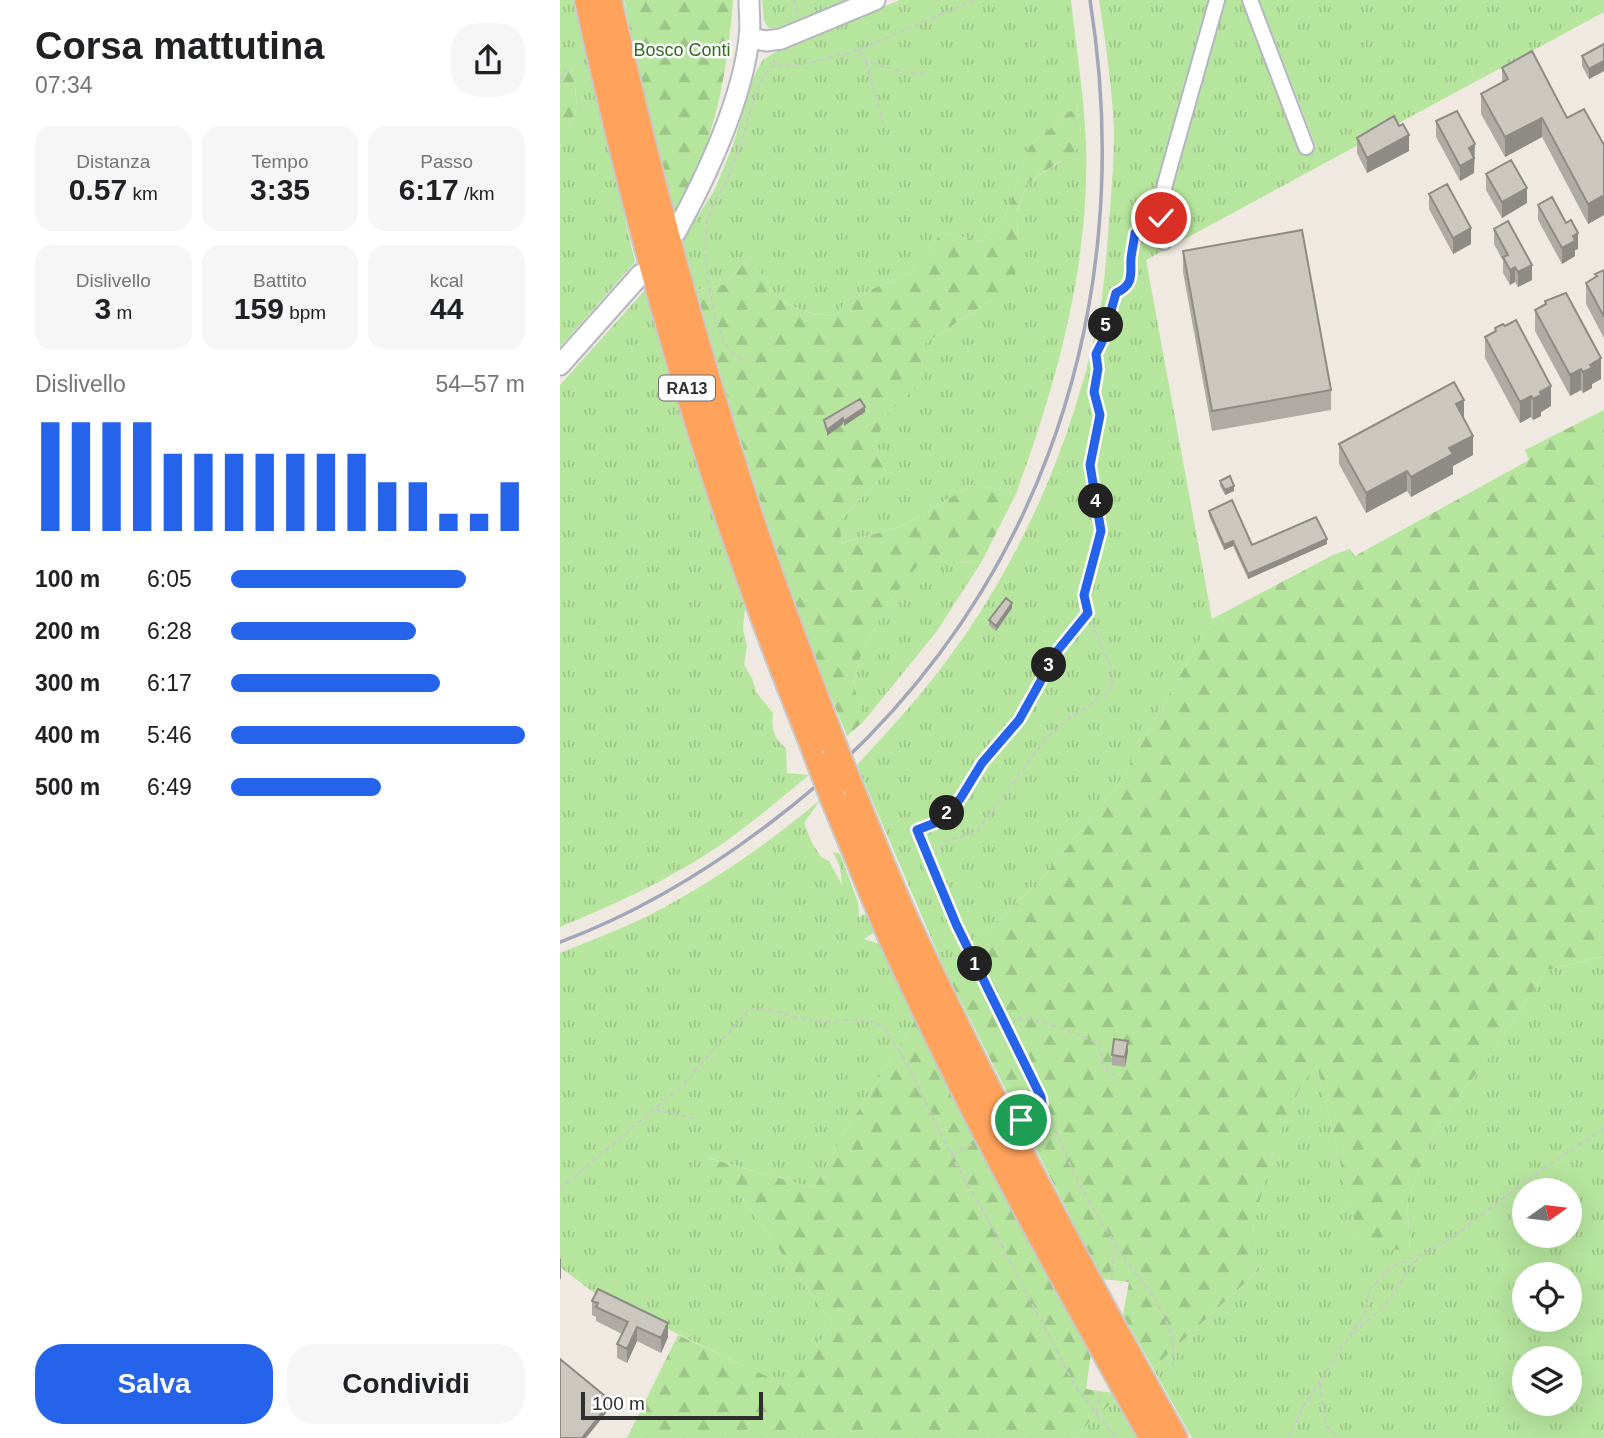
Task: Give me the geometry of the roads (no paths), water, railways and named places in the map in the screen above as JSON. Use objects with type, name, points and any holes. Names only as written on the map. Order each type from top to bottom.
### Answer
[{"type":"highway","name":"RA13","points":[[587,0],[646,243],[690,400],[753,591],[820,765],[841,789],[1000,1113],[1088,1282],[1175,1438]]},
{"type":"highway","name":"RA13","points":[[609,0],[665,233],[715,404],[771,576],[834,745],[841,789],[891,937],[978,1117],[1070,1292],[1152,1438]]},
{"type":"main road","points":[[676,232],[700,190],[758,39],[749,0]]},
{"type":"main road","points":[[758,39],[781,39],[875,0]]},
{"type":"main road","points":[[560,365],[641,274]]},
{"type":"street","points":[[1164,242],[1162,201],[1170,164],[1217,0]]},
{"type":"street","points":[[1250,0],[1306,147]]},
{"type":"railway","points":[[560,942],[617,918],[672,889],[774,820],[864,741],[939,654],[1001,558],[1048,455],[1080,347],[1098,234],[1102,118],[1090,0]]},
{"type":"park label","name":"Bosco Conti","points":[[682,50]]}]
